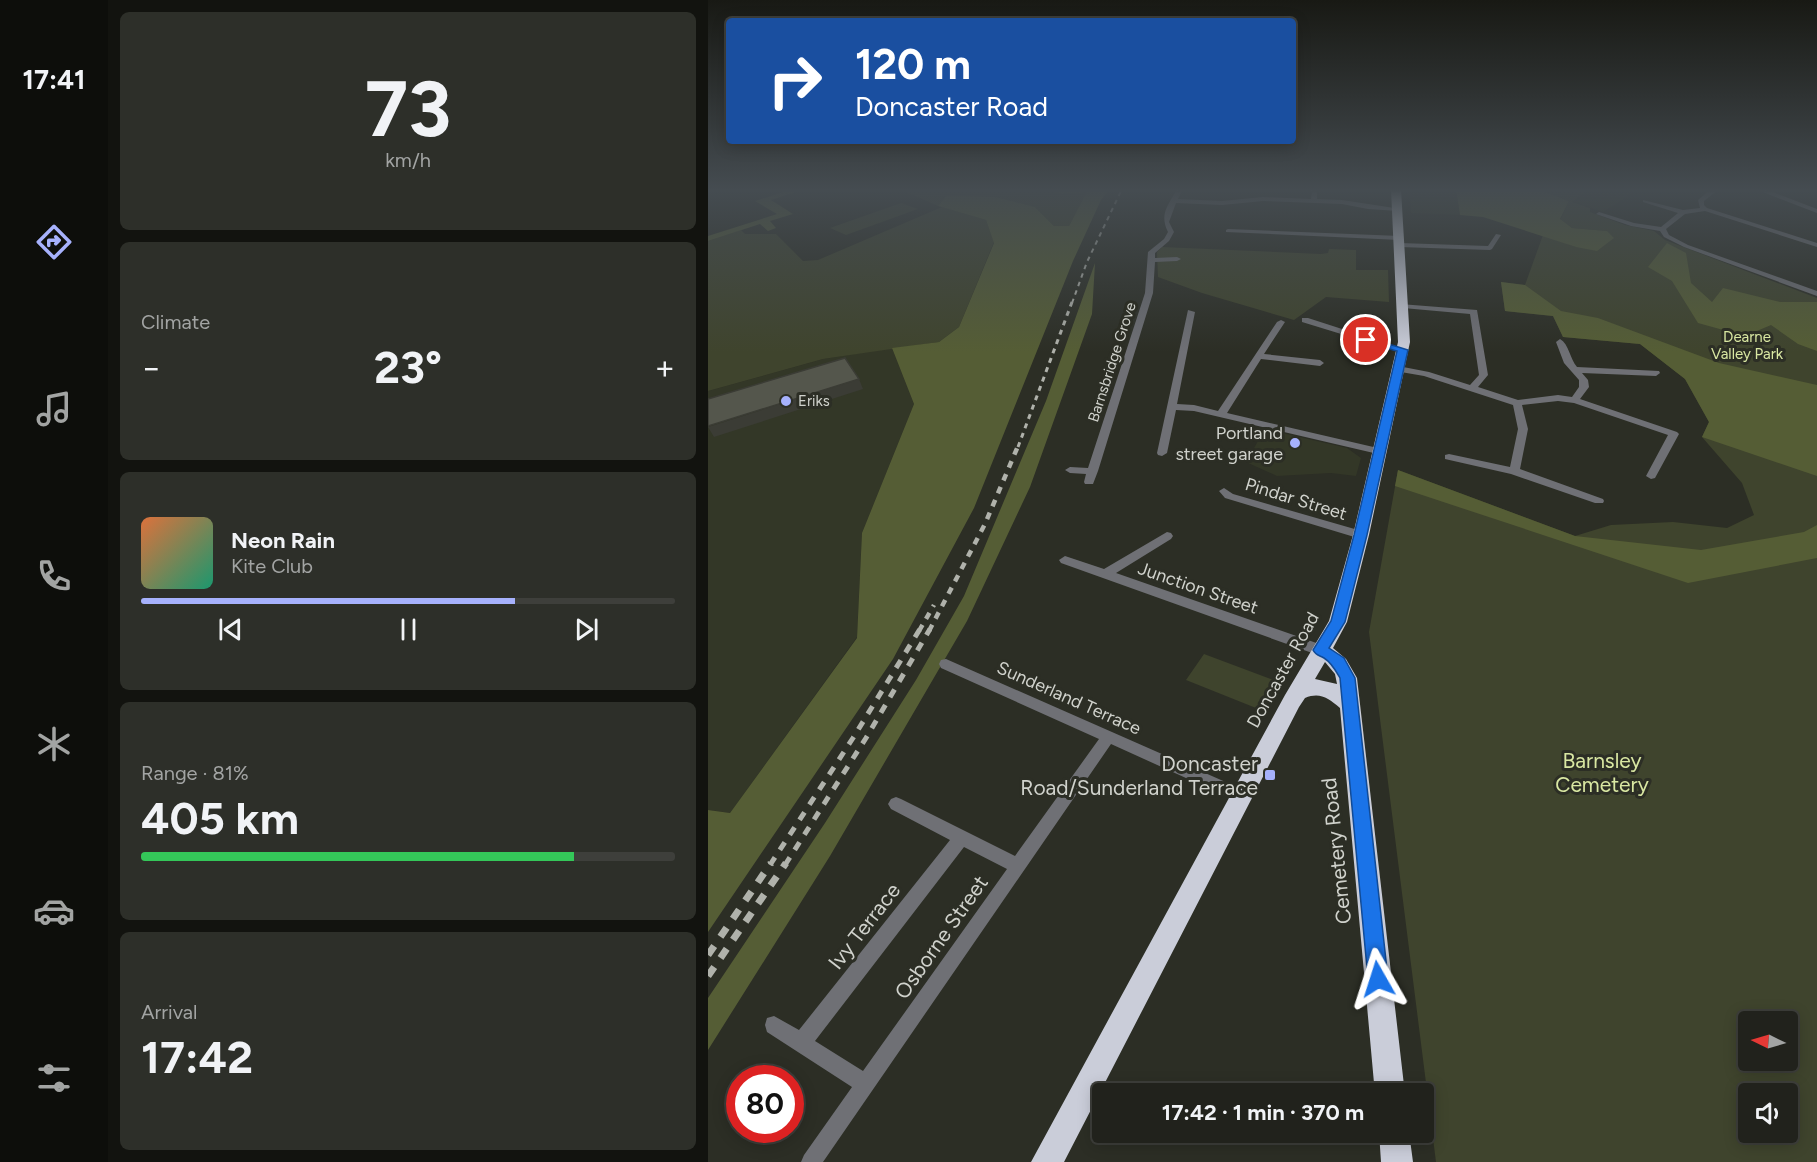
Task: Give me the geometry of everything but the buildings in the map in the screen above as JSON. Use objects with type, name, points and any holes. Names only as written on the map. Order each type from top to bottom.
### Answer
[{"type":"highway","name":"Doncaster Road","points":[[1047,1162],[1297,692],[1338,622],[1361,535],[1378,451],[1403,350],[1400,243]]},
{"type":"highway","points":[[1338,622],[1347,678]]},
{"type":"highway","name":"Cemetery Road","points":[[1320,650],[1339,662],[1347,678],[1389,1083]]},
{"type":"highway","points":[[1297,692],[1311,686],[1324,687],[1334,691],[1350,704]]},
{"type":"highway","points":[[1395,1143],[1397,1162]]},
{"type":"street","points":[[1163,243],[1152,252],[1152,260],[1177,259]]},
{"type":"street","points":[[1429,243],[1490,248],[1493,243]]},
{"type":"street","points":[[1680,243],[1817,294]]},
{"type":"street","name":"Barnsbridge Grove","points":[[1089,482],[1149,293],[1152,260]]},
{"type":"street","points":[[1403,306],[1474,312],[1484,375],[1472,388]]},
{"type":"street","points":[[1162,453],[1191,312]]},
{"type":"street","points":[[1305,320],[1403,350]]},
{"type":"street","points":[[1221,414],[1281,322]]},
{"type":"street","points":[[1560,342],[1568,363],[1582,380],[1584,387],[1575,400]]},
{"type":"street","points":[[1260,356],[1320,363]]},
{"type":"street","points":[[1398,369],[1426,374],[1517,403],[1558,398],[1575,400],[1674,434],[1651,476]]},
{"type":"street","points":[[1574,370],[1656,373]]},
{"type":"street","points":[[1514,471],[1523,429],[1517,403]]},
{"type":"street","points":[[1172,407],[1194,408],[1378,451]]},
{"type":"street","points":[[1449,457],[1514,471],[1599,501]]},
{"type":"street","points":[[1070,470],[1093,471]]},
{"type":"street","name":"Pindar Street","points":[[1224,491],[1229,496],[1361,535]]},
{"type":"street","points":[[1106,574],[1167,536]]},
{"type":"street","name":"Junction Street","points":[[1065,560],[1320,650]]},
{"type":"street","name":"Sunderland Terrace","points":[[946,664],[1241,796]]},
{"type":"street","name":"Osborne Street","points":[[812,1162],[1108,737]]},
{"type":"street","points":[[896,804],[1018,866]]},
{"type":"street","name":"Ivy Terrace","points":[[801,1043],[962,837]]},
{"type":"street","points":[[774,1025],[866,1085]]},
{"type":"shaded area","points":[[892,348],[914,404],[862,533],[857,637],[730,813],[708,810],[708,391],[823,359]]},
{"type":"shaded area","points":[[1265,429],[1347,448],[1361,458],[1356,476],[1331,473],[1277,476],[1246,462]]},
{"type":"green space","points":[[708,243],[785,243],[803,261],[818,260],[857,243],[993,243],[959,327],[939,342],[823,359],[708,391]]},
{"type":"green space","points":[[994,243],[1081,243],[974,508],[893,659],[708,932],[708,810],[730,813],[857,638],[862,533],[914,404],[892,348],[939,342],[959,327]]},
{"type":"green space","name":"Barnsley Cemetery","points":[[1540,243],[1566,243],[1576,247],[1583,243],[1673,243],[1817,298],[1817,1162],[1436,1162],[1434,1143],[1434,1083],[1426,1083],[1369,632],[1398,470],[1575,536],[1611,525],[1673,522],[1727,528],[1754,515],[1742,483],[1702,437],[1709,422],[1685,379],[1640,344],[1563,337],[1553,316],[1505,311],[1501,282],[1525,285]]},
{"type":"green space","points":[[1564,243],[1607,243],[1597,251]]},
{"type":"green space","points":[[1667,243],[1686,253],[1691,283],[1712,302],[1723,288],[1780,302],[1817,302],[1817,351],[1798,344],[1771,325],[1745,336],[1698,323],[1672,281],[1648,267]]},
{"type":"green space","points":[[1162,247],[1321,254],[1328,253],[1329,249],[1356,250],[1356,270],[1388,270],[1389,302],[1326,297],[1294,320],[1202,293],[1158,277],[1157,252]]},
{"type":"green space","points":[[1095,263],[1092,314],[1030,487],[967,621],[830,856],[708,1050],[708,998],[825,823],[916,680],[964,596],[1046,401]]},
{"type":"green space","points":[[1501,282],[1525,285],[1561,311],[1598,318],[1719,363],[1817,385],[1817,476],[1702,437],[1709,422],[1685,379],[1640,344],[1563,337],[1553,316],[1505,311]]},
{"type":"green space","points":[[1398,470],[1575,536],[1701,550],[1804,532],[1817,525],[1817,558],[1688,583],[1395,486]]},
{"type":"green space","points":[[1204,654],[1281,683],[1266,712],[1186,680]]},
{"type":"railway","points":[[1072,303],[1096,243]]},
{"type":"railway","points":[[1018,447],[1072,302]]},
{"type":"railway","points":[[929,631],[985,524],[1018,446]]},
{"type":"railway","points":[[919,631],[934,605]]},
{"type":"railway","points":[[770,865],[853,738],[920,629]]},
{"type":"railway","points":[[785,865],[866,738],[930,629]]},
{"type":"railway","points":[[708,955],[771,863]]},
{"type":"railway","points":[[708,976],[786,863]]},
{"type":"place","name":"Eriks","points":[[786,401]]},
{"type":"place","name":"Portland street garage","points":[[1295,443]]},
{"type":"place","name":"Doncaster Road/Sunderland Terrace","points":[[1270,775]]},
{"type":"route","points":[[1366,340],[1403,350],[1378,451],[1361,535],[1338,622],[1320,650],[1339,662],[1347,678],[1378,979]]},
{"type":"park label","name":"Dearne Valley Park","points":[[1747,346]]}]
